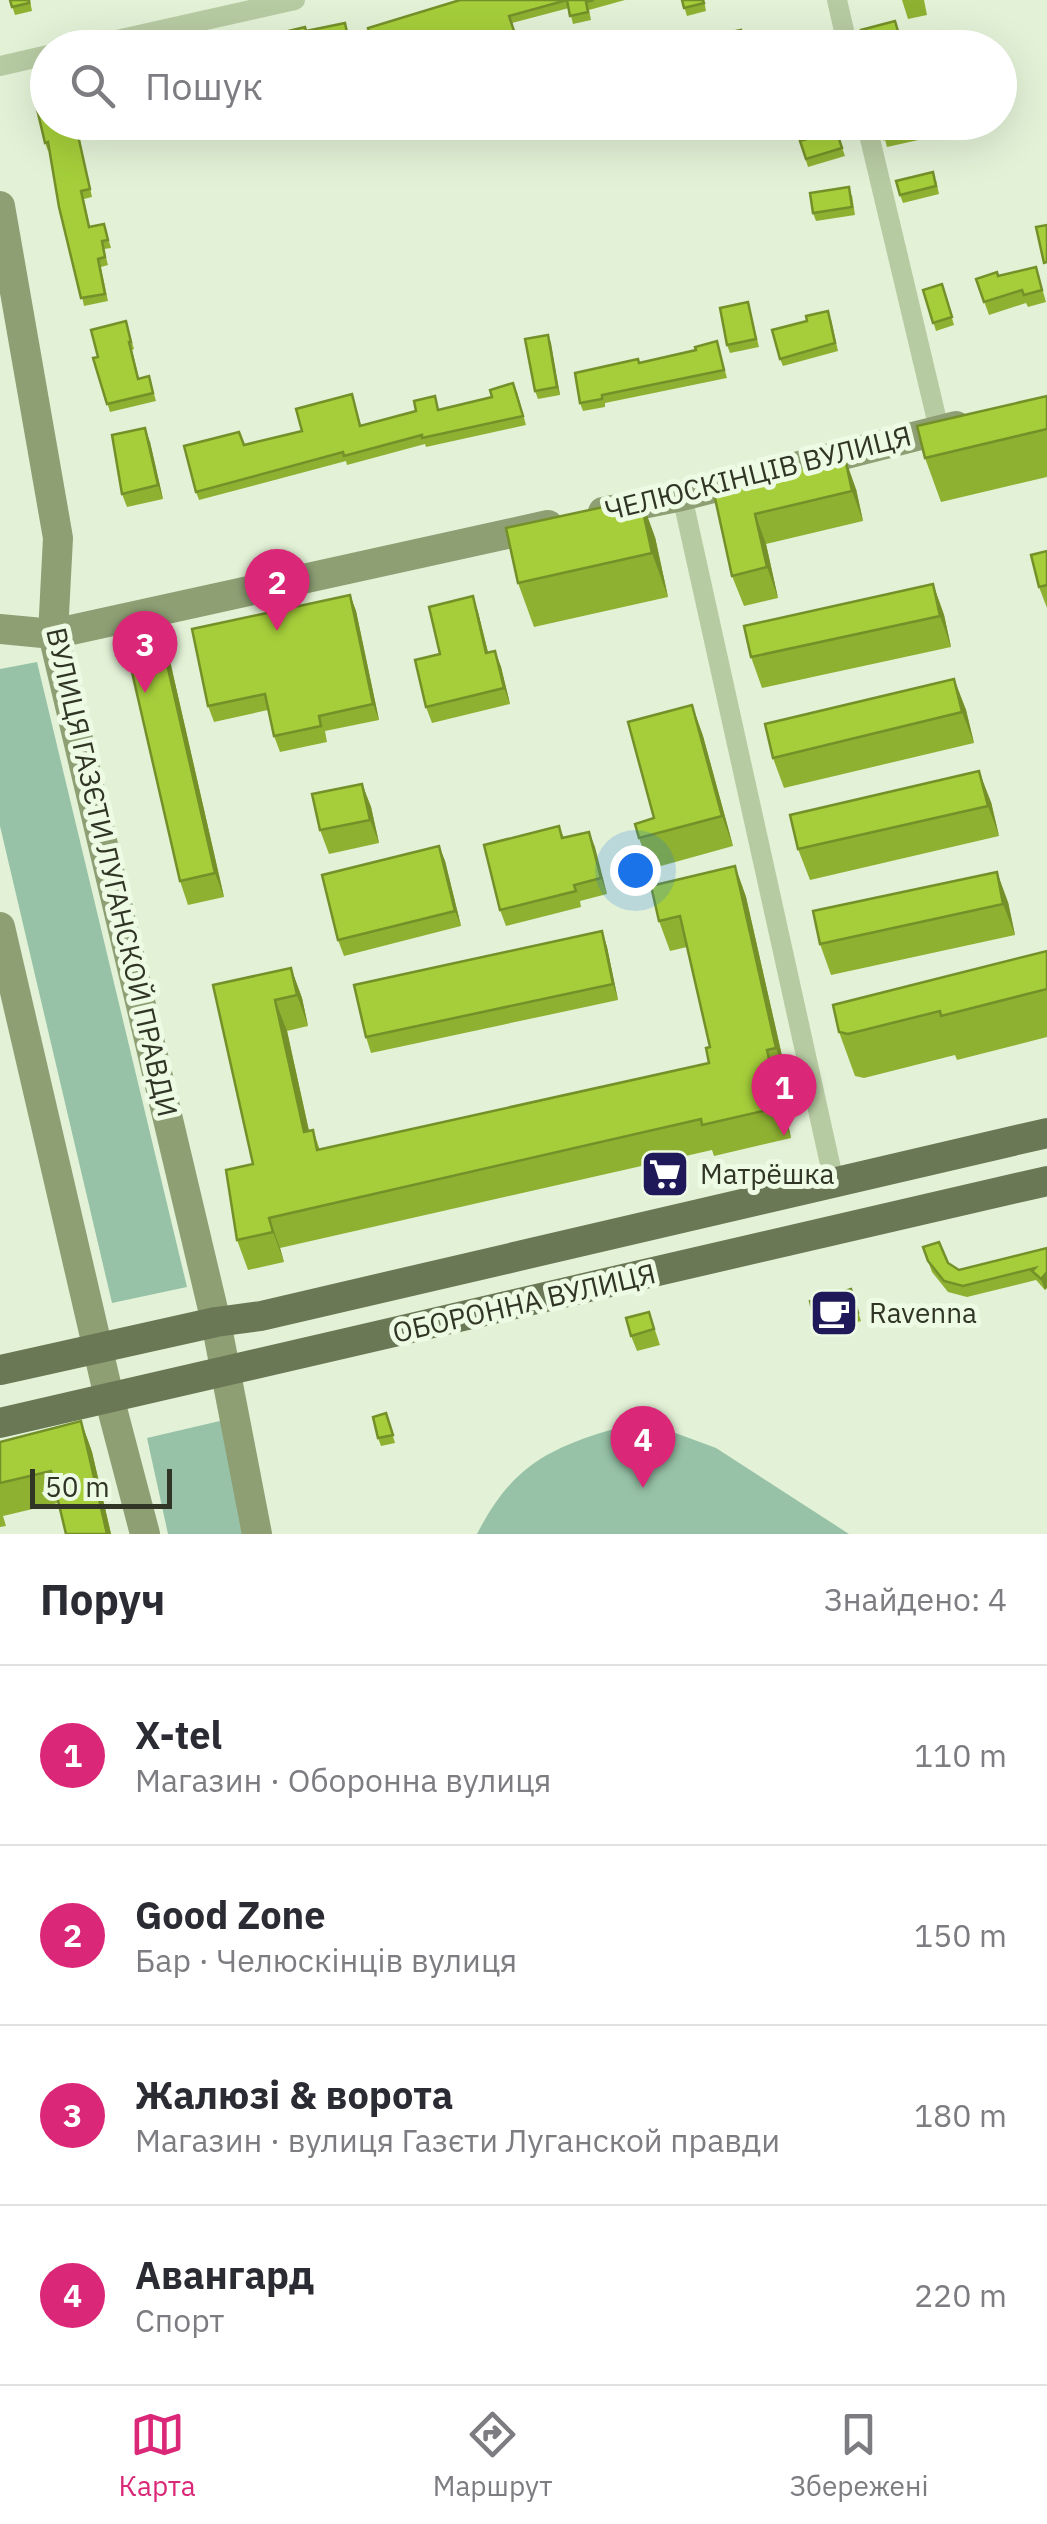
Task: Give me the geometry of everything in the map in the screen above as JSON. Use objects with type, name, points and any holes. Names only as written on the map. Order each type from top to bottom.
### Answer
[{"type":"main road","name":"ОБОРОННА ВУЛИЦЯ","points":[[0,1370],[216,1322],[261,1316],[1047,1133]]},
{"type":"main road","name":"ОБОРОННА ВУЛИЦЯ","points":[[0,1423],[1047,1182]]},
{"type":"street","points":[[161,30],[295,0]]},
{"type":"street","points":[[837,0],[844,30]]},
{"type":"street","points":[[0,66],[30,59]]},
{"type":"street","points":[[870,140],[939,430]]},
{"type":"street","name":"ВУЛИЦЯ ГАЗЄТИ ЛУГАНСКОЙ ПРАВДИ","points":[[0,206],[58,538],[52,634],[216,1322],[257,1534]]},
{"type":"street","name":"ЧЕЛЮСКІНЦІВ ВУЛИЦЯ","points":[[0,629],[52,634],[682,496],[993,417]]},
{"type":"street","points":[[682,496],[834,1182]]},
{"type":"street","points":[[0,928],[144,1534]]},
{"type":"green space","points":[[37,662],[187,1287],[112,1303],[0,826],[0,669]]},
{"type":"green space","points":[[224,1420],[251,1534],[168,1534],[147,1438]]},
{"type":"green space","points":[[617,1428],[670,1431],[716,1448],[849,1534],[477,1534],[504,1492],[534,1463],[571,1444]]},
{"type":"building","points":[[10,0],[29,0],[29,3],[12,7]]},
{"type":"building","points":[[460,0],[567,0],[509,16],[514,30],[368,28]]},
{"type":"building","points":[[567,0],[594,0],[586,2],[588,12],[570,16]]},
{"type":"building","points":[[682,0],[703,0],[704,3],[684,8]]},
{"type":"building","points":[[895,21],[898,30],[861,30]]},
{"type":"building","points":[[345,23],[346,30],[311,30]]},
{"type":"building","points":[[44,140],[79,140],[90,189],[81,191],[89,227],[104,224],[108,240],[102,241],[105,257],[98,259],[105,294],[81,298],[48,142]]},
{"type":"building","points":[[839,140],[842,148],[806,159],[800,141]]},
{"type":"building","points":[[933,172],[936,186],[900,195],[896,181]]},
{"type":"building","points":[[849,187],[852,207],[813,213],[810,193]]},
{"type":"building","points":[[1047,225],[1047,262],[1044,263],[1036,227]]},
{"type":"building","points":[[1036,267],[1042,290],[1024,295],[1022,290],[984,302],[976,279]]},
{"type":"building","points":[[942,284],[952,317],[933,323],[923,290]]},
{"type":"building","points":[[748,302],[756,339],[727,345],[720,308]]},
{"type":"building","points":[[828,311],[835,343],[780,359],[772,330]]},
{"type":"building","points":[[126,321],[138,379],[149,376],[153,393],[107,404],[93,358],[98,357],[91,330]]},
{"type":"building","points":[[548,335],[557,387],[535,391],[525,339]]},
{"type":"building","points":[[717,341],[724,370],[580,403],[575,373],[638,359],[639,363]]},
{"type":"building","points":[[513,383],[523,416],[422,435],[344,456],[343,452],[196,492],[184,446],[239,432],[244,445],[302,431],[296,409],[352,394],[360,426],[416,411],[414,401],[435,396],[438,410],[492,397],[490,390]]},
{"type":"building","points":[[1047,396],[1047,429],[925,458],[917,426]]},
{"type":"building","points":[[145,428],[158,485],[122,494],[112,435]]},
{"type":"building","points":[[845,458],[852,491],[755,514],[767,567],[732,576],[713,489]]},
{"type":"building","points":[[639,493],[652,553],[518,583],[506,528],[622,503],[620,497]]},
{"type":"building","points":[[1047,551],[1047,585],[1039,587],[1031,555]]},
{"type":"building","points":[[933,584],[940,616],[751,657],[744,626]]},
{"type":"building","points":[[350,595],[373,704],[319,716],[321,726],[274,736],[265,694],[208,706],[192,629]]},
{"type":"building","points":[[473,596],[486,653],[495,651],[504,688],[426,707],[415,660],[440,654],[429,607]]},
{"type":"building","points":[[158,625],[215,873],[180,881],[123,633]]},
{"type":"building","points":[[954,679],[962,712],[773,758],[765,724]]},
{"type":"building","points":[[692,705],[722,816],[639,838],[635,824],[654,818],[628,722]]},
{"type":"building","points":[[979,771],[988,806],[798,849],[790,815]]},
{"type":"building","points":[[362,784],[370,820],[320,830],[312,794]]},
{"type":"building","points":[[559,826],[562,838],[589,832],[601,878],[574,885],[576,891],[500,910],[484,845]]},
{"type":"building","points":[[439,846],[455,911],[338,940],[322,875]]},
{"type":"building","points":[[735,866],[776,1048],[767,1050],[780,1107],[702,1125],[701,1119],[269,1218],[273,1232],[237,1240],[226,1170],[253,1164],[213,985],[291,968],[297,995],[275,1000],[304,1132],[313,1130],[317,1150],[709,1063],[706,1048],[710,1047],[680,916],[659,921],[651,886]]},
{"type":"building","points":[[997,872],[1003,904],[820,944],[813,911]]},
{"type":"building","points":[[602,931],[613,984],[366,1037],[354,985]]},
{"type":"building","points":[[1047,951],[1047,989],[941,1016],[940,1011],[848,1034],[839,1032],[833,1005]]},
{"type":"building","points":[[939,1242],[948,1263],[959,1270],[1047,1248],[1047,1272],[1041,1279],[1032,1271],[1035,1268],[963,1286],[944,1281],[928,1261],[923,1247]]},
{"type":"building","points":[[851,1289],[858,1313],[816,1325],[810,1301]]},
{"type":"building","points":[[649,1312],[654,1329],[631,1336],[626,1318]]},
{"type":"building","points":[[386,1413],[393,1435],[378,1438],[373,1417]]},
{"type":"building","points":[[81,1421],[107,1534],[66,1534],[51,1471],[0,1483],[0,1442]]},
{"type":"place","name":"Good Zone","points":[[277,631]]},
{"type":"place","name":"Жалюзі & ворота","points":[[145,693]]},
{"type":"place","name":"X-tel","points":[[784,1136]]},
{"type":"place","name":"Матрёшка","points":[[665,1174]]},
{"type":"place","name":"Ravenna","points":[[834,1313]]},
{"type":"place","name":"Авангард","points":[[643,1488]]}]
